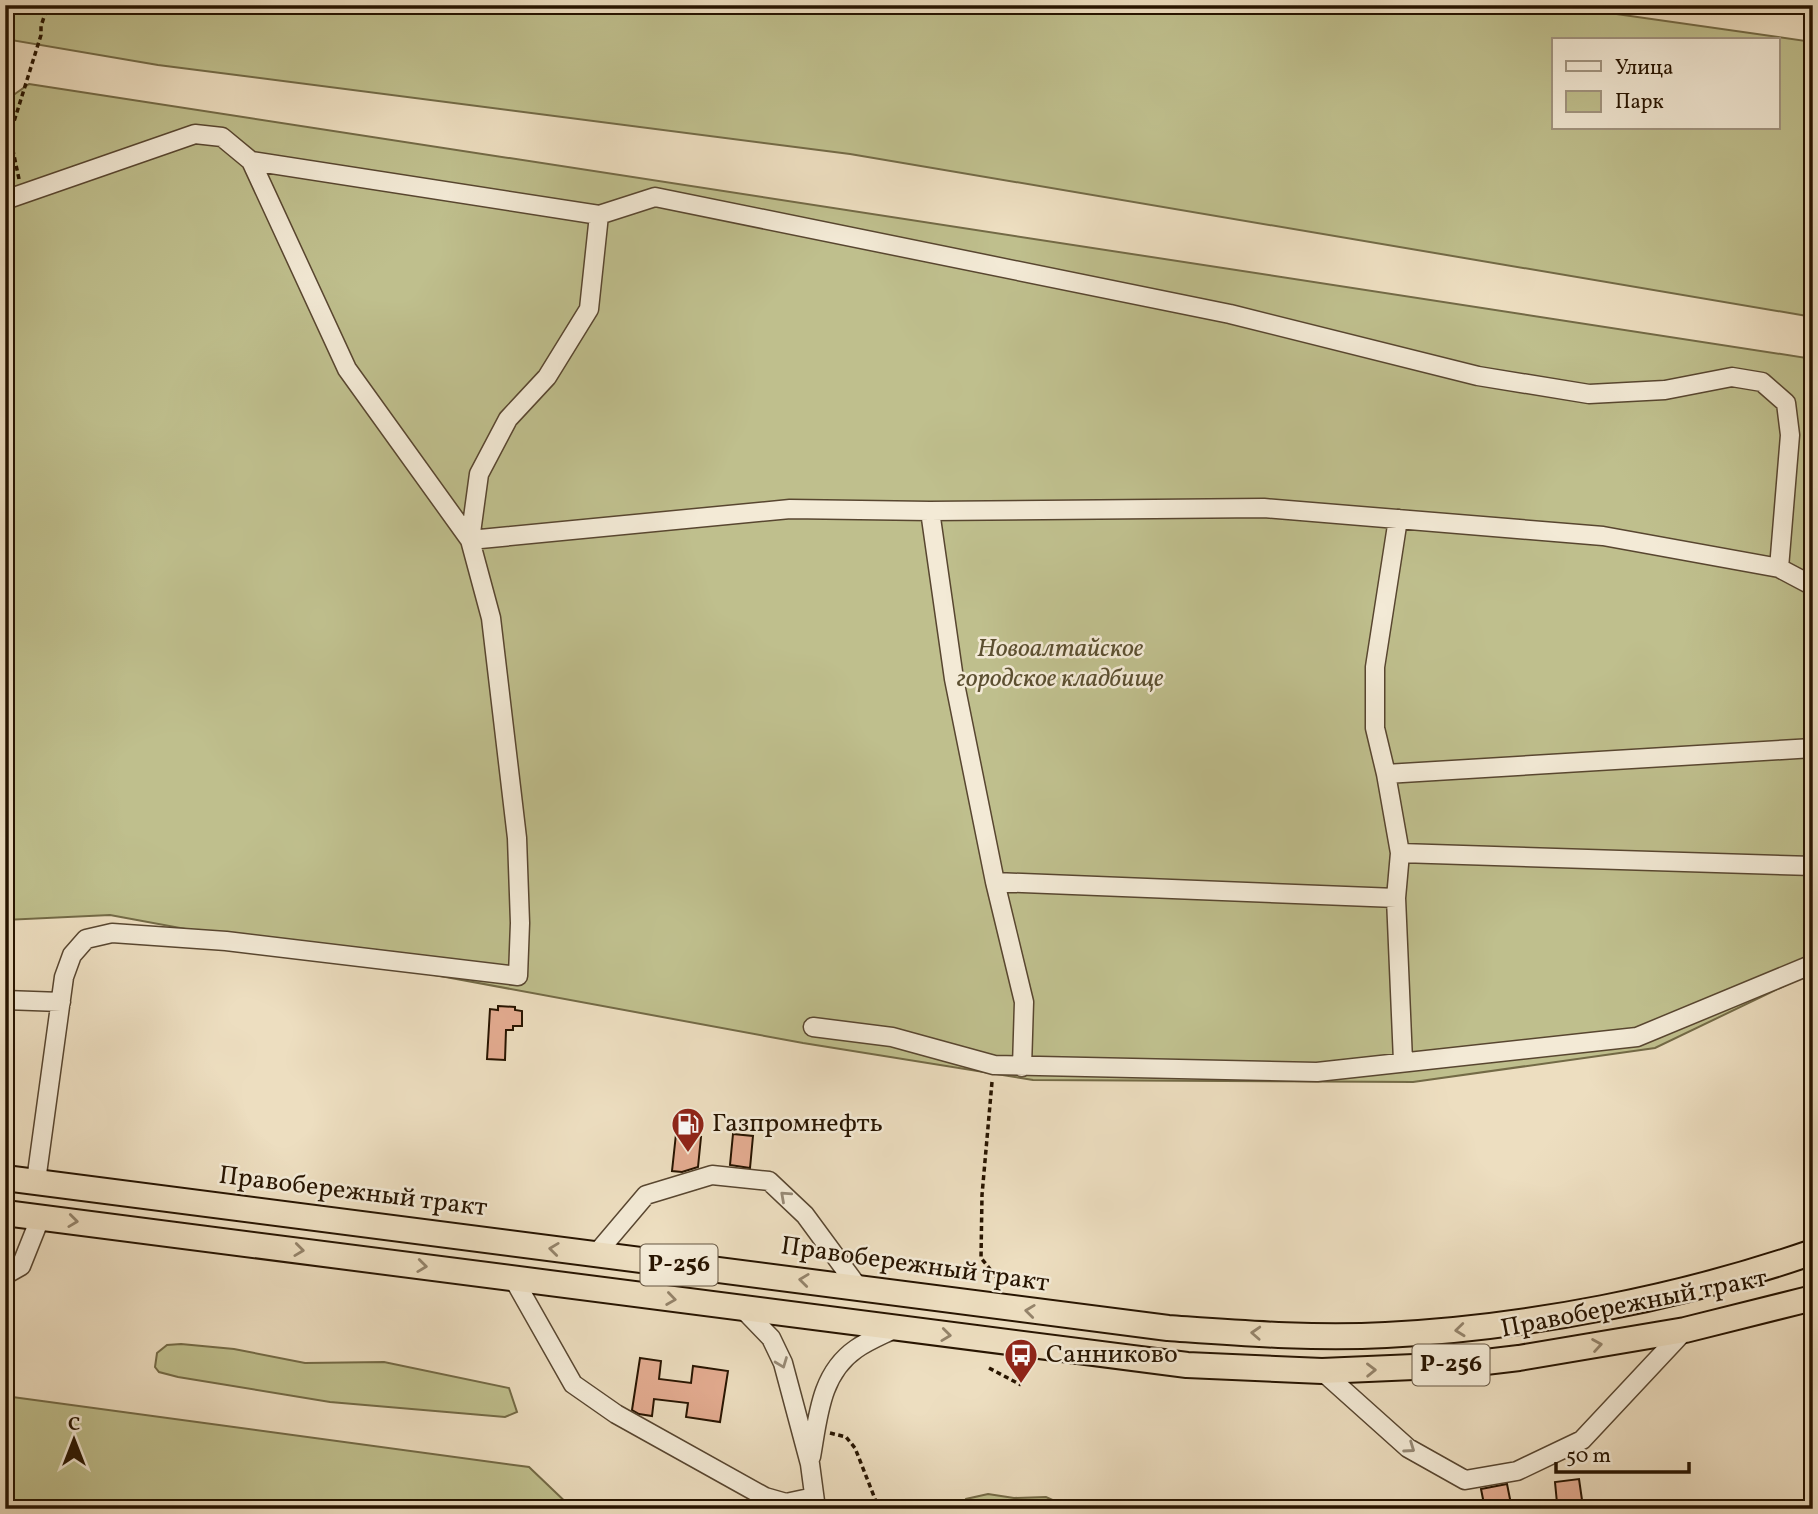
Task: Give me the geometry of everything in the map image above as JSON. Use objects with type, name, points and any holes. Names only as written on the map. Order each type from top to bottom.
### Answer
[{"type":"highway","name":"Правобережный тракт","points":[[5,1178],[1168,1328],[1286,1335],[1383,1335],[1457,1331],[1517,1323],[1610,1306],[1813,1252]]},
{"type":"highway","name":"Правобережный тракт","points":[[5,1213],[1187,1365],[1322,1371],[1460,1365],[1519,1358],[1685,1330],[1813,1298]]},
{"type":"street","points":[[12,197],[195,134],[222,136],[251,161],[347,369],[470,540],[491,618],[517,838],[520,923],[518,976],[226,941],[112,933],[86,939],[72,955],[64,977],[36,1181]]},
{"type":"street","points":[[251,161],[599,215],[655,197],[1230,314],[1478,376],[1589,394],[1665,390],[1731,377],[1762,382],[1786,403],[1790,435],[1779,568]]},
{"type":"street","points":[[470,540],[479,474],[508,419],[547,377],[589,309],[599,215]]},
{"type":"street","points":[[470,540],[790,509],[930,511],[1264,508],[1602,536],[1779,568],[1813,586]]},
{"type":"street","points":[[930,511],[954,679],[995,882],[1024,1002],[1022,1067]]},
{"type":"street","points":[[1398,519],[1375,667],[1374,728],[1386,774],[1400,853],[1396,898],[1403,1061]]},
{"type":"street","points":[[1386,774],[1813,748]]},
{"type":"street","points":[[1400,853],[1813,866]]},
{"type":"street","points":[[995,882],[1396,898]]},
{"type":"street","points":[[813,1027],[892,1037],[994,1065],[1317,1072],[1637,1037],[1813,964]]},
{"type":"street","points":[[5,1000],[61,1002]]},
{"type":"street","points":[[596,1254],[646,1195],[712,1175],[769,1181],[805,1215],[858,1287]]},
{"type":"street","points":[[5,1275],[21,1266],[41,1216]]},
{"type":"street","points":[[513,1278],[573,1384],[616,1414],[765,1497],[786,1503],[815,1503],[810,1464],[783,1363],[771,1338],[743,1309]]},
{"type":"street","points":[[810,1464],[825,1387],[837,1365],[856,1349],[894,1329]]},
{"type":"street","points":[[1322,1371],[1408,1448],[1465,1479],[1517,1471],[1582,1440],[1685,1330]]},
{"type":"path","points":[[12,197],[18,172],[12,146],[12,128],[48,5]]},
{"type":"path","points":[[994,1065],[982,1195],[981,1258],[999,1280]]},
{"type":"path","points":[[989,1368],[1021,1385]]},
{"type":"path","points":[[816,1429],[846,1437],[855,1448],[879,1509]]},
{"type":"green space","points":[[5,5],[1553,5],[1813,42],[1813,317],[850,154],[158,65],[5,39]]},
{"type":"green space","name":"Новоалтайское городское кладбище","points":[[29,84],[1813,359],[1813,972],[1655,1048],[1413,1082],[1033,1080],[803,1043],[110,915],[5,920],[5,101]]},
{"type":"green space","points":[[167,1345],[234,1349],[305,1363],[384,1362],[509,1388],[517,1412],[505,1417],[330,1402],[159,1372],[155,1367],[157,1353]]},
{"type":"green space","points":[[5,1396],[529,1467],[573,1509],[5,1509]]},
{"type":"green space","points":[[988,1494],[1014,1498],[1046,1497],[1066,1506],[1067,1509],[960,1509],[966,1499]]},
{"type":"building","points":[[498,1006],[515,1007],[515,1010],[522,1011],[522,1026],[513,1026],[513,1030],[506,1030],[505,1060],[487,1059],[490,1009],[498,1010]]},
{"type":"building","points":[[676,1134],[701,1137],[698,1167],[682,1172],[672,1171]]},
{"type":"building","points":[[733,1134],[753,1136],[750,1168],[730,1165]]},
{"type":"building","points":[[640,1358],[661,1361],[659,1379],[691,1383],[693,1366],[728,1371],[720,1422],[686,1417],[688,1403],[654,1399],[652,1416],[632,1410]]},
{"type":"building","points":[[1579,1479],[1582,1500],[1557,1503],[1555,1482]]},
{"type":"building","points":[[1507,1484],[1512,1509],[1485,1509],[1481,1489]]},
{"type":"place","name":"Газпромнефть","points":[[688,1154]]},
{"type":"place","name":"Санниково","points":[[1021,1385]]}]
